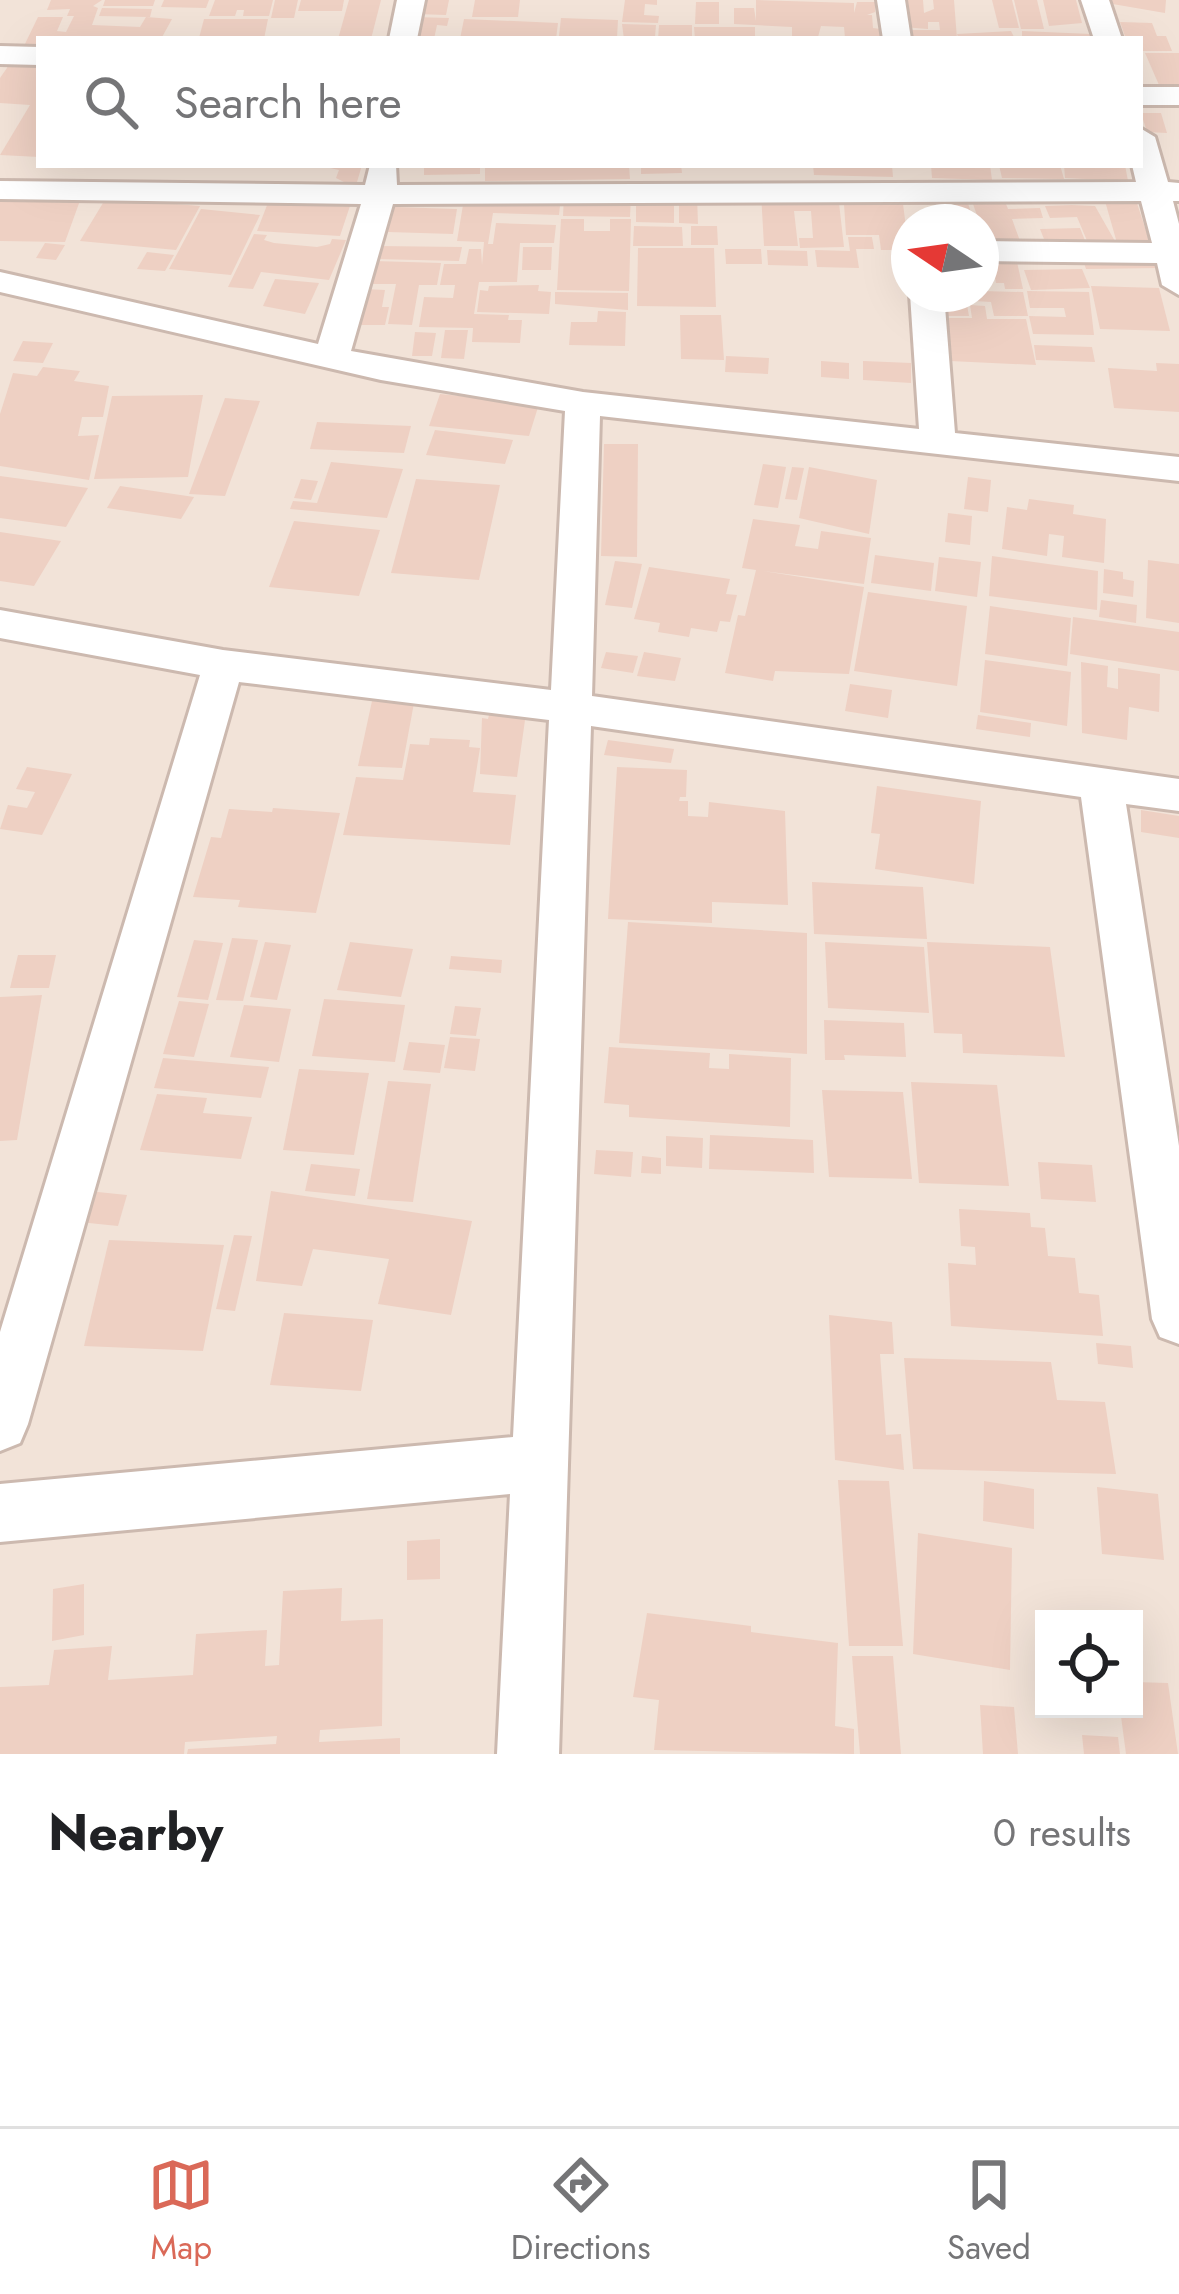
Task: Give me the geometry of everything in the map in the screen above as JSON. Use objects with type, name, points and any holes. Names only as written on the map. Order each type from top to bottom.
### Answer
[{"type":"street","points":[[404,36],[411,0]]},
{"type":"street","points":[[891,0],[897,36]]},
{"type":"street","points":[[1096,0],[1107,36]]},
{"type":"street","points":[[0,55],[36,56]]},
{"type":"street","points":[[1143,96],[1179,96]]},
{"type":"street","points":[[999,253],[1175,269],[1167,193],[1143,143]]},
{"type":"street","points":[[0,190],[382,180],[1167,193]]},
{"type":"street","points":[[332,356],[382,180]]},
{"type":"street","points":[[0,282],[332,356],[584,403],[1179,469]]},
{"type":"street","points":[[928,312],[938,442]]},
{"type":"street","points":[[528,1754],[584,403]]},
{"type":"street","points":[[0,624],[223,665],[571,708],[1179,795]]},
{"type":"street","points":[[0,1424],[223,665]]},
{"type":"street","points":[[1100,784],[1179,1319]]},
{"type":"street","points":[[0,1514],[542,1463]]},
{"type":"shaded area","points":[[0,0],[1179,0],[1179,1754],[0,1754]]},
{"type":"building","points":[[51,0],[102,0],[93,6],[98,8],[92,25],[140,27],[146,17],[172,19],[163,36],[36,36],[36,46],[24,46],[38,17],[63,17],[57,31],[66,32],[74,16],[67,16],[70,9],[47,10]]},
{"type":"building","points":[[105,0],[155,0],[153,6],[103,6]]},
{"type":"building","points":[[164,0],[209,0],[206,8],[161,7]]},
{"type":"building","points":[[215,0],[273,0],[269,16],[243,16],[244,10],[237,10],[235,16],[209,16]]},
{"type":"building","points":[[275,0],[298,0],[294,18],[271,18]]},
{"type":"building","points":[[301,0],[344,0],[342,11],[298,11]]},
{"type":"building","points":[[349,0],[381,0],[372,36],[339,36]]},
{"type":"building","points":[[418,0],[449,0],[446,15],[415,14]]},
{"type":"building","points":[[475,0],[520,0],[518,17],[472,17]]},
{"type":"building","points":[[625,0],[657,0],[657,5],[645,4],[644,15],[659,16],[658,23],[622,22]]},
{"type":"building","points":[[756,0],[854,3],[854,13],[857,2],[875,2],[875,12],[867,15],[872,15],[873,28],[881,29],[882,36],[845,36],[844,27],[821,26],[818,36],[792,36],[792,27],[734,24],[734,8],[754,8],[756,21]]},
{"type":"building","points":[[898,0],[923,0],[924,13],[934,9],[933,0],[954,0],[957,36],[905,36],[904,30],[940,30],[939,22],[928,22],[928,29],[903,27]]},
{"type":"building","points":[[992,0],[1012,0],[1019,28],[999,28]]},
{"type":"building","points":[[1014,0],[1037,0],[1044,29],[1021,29]]},
{"type":"building","points":[[1043,0],[1076,0],[1082,23],[1049,26]]},
{"type":"building","points":[[1089,0],[1166,0],[1165,13]]},
{"type":"building","points":[[696,2],[719,2],[719,24],[695,24]]},
{"type":"building","points":[[102,8],[152,9],[150,17],[99,16]]},
{"type":"building","points":[[413,17],[449,18],[447,26],[437,25],[435,36],[409,36]]},
{"type":"building","points":[[561,18],[618,20],[617,36],[559,36]]},
{"type":"building","points":[[204,19],[268,19],[265,36],[200,36]]},
{"type":"building","points":[[464,19],[558,23],[556,36],[461,36]]},
{"type":"building","points":[[1120,22],[1152,23],[1157,36],[1166,36],[1172,51],[1143,51],[1143,36],[1125,36]]},
{"type":"building","points":[[622,24],[656,25],[655,36],[624,36]]},
{"type":"building","points":[[659,25],[692,25],[692,36],[658,36]]},
{"type":"building","points":[[694,27],[755,27],[755,36],[695,36]]},
{"type":"building","points":[[1011,31],[1014,36],[958,36]]},
{"type":"building","points":[[1022,31],[1091,36],[1022,36]]},
{"type":"building","points":[[1145,53],[1179,53],[1179,85],[1159,85]]},
{"type":"building","points":[[9,65],[36,67],[36,157],[0,155],[30,105],[0,103],[0,78]]},
{"type":"building","points":[[1143,113],[1161,113],[1167,133],[1147,132]]},
{"type":"building","points":[[330,168],[361,168],[357,182],[336,178],[339,170]]},
{"type":"building","points":[[424,168],[480,168],[480,174],[424,175]]},
{"type":"building","points":[[485,168],[629,168],[630,179],[485,181]]},
{"type":"building","points":[[641,168],[681,168],[682,173],[641,174]]},
{"type":"building","points":[[813,168],[892,168],[893,177],[814,175]]},
{"type":"building","points":[[931,168],[990,168],[992,180],[932,178]]},
{"type":"building","points":[[1000,168],[1061,168],[1064,179],[1002,178]]},
{"type":"building","points":[[1064,168],[1126,168],[1128,181],[1065,178]]},
{"type":"building","points":[[465,193],[561,196],[559,215],[493,213],[488,244],[493,244],[496,223],[556,225],[554,243],[520,243],[517,282],[479,282],[474,314],[522,320],[520,343],[472,342],[473,328],[419,327],[424,297],[453,298],[455,285],[440,285],[444,264],[466,264],[469,249],[481,249],[482,265],[484,242],[457,241]]},
{"type":"building","points":[[761,193],[838,194],[844,247],[800,248],[799,238],[813,238],[811,211],[794,211],[798,246],[764,246]]},
{"type":"building","points":[[0,194],[82,195],[65,242],[0,241]]},
{"type":"building","points":[[965,194],[968,204],[936,204],[932,195]]},
{"type":"building","points":[[1002,194],[1008,209],[1040,208],[1043,218],[1012,219],[1020,241],[999,242],[999,204],[973,204],[970,195]]},
{"type":"building","points":[[1103,194],[1134,194],[1150,243],[1117,243]]},
{"type":"building","points":[[271,195],[352,200],[340,236],[257,231]]},
{"type":"building","points":[[564,195],[631,196],[630,217],[563,216]]},
{"type":"building","points":[[679,196],[697,196],[698,224],[679,223]]},
{"type":"building","points":[[636,197],[674,198],[674,223],[636,222]]},
{"type":"building","points":[[106,198],[200,206],[176,250],[80,241]]},
{"type":"building","points":[[844,204],[891,204],[891,250],[881,250],[879,235],[846,235]]},
{"type":"building","points":[[1045,206],[1095,206],[1116,243],[1088,243],[1077,217],[1050,218]]},
{"type":"building","points":[[394,207],[457,209],[453,234],[388,232]]},
{"type":"building","points":[[201,209],[260,215],[231,275],[169,269]]},
{"type":"building","points":[[561,219],[584,219],[584,231],[610,231],[610,219],[631,219],[629,291],[557,290]]},
{"type":"building","points":[[634,226],[682,227],[683,246],[633,246]]},
{"type":"building","points":[[691,226],[717,226],[718,245],[691,245]]},
{"type":"building","points":[[1080,228],[1086,243],[1046,244],[1040,229]]},
{"type":"building","points":[[254,234],[267,235],[264,240],[274,243],[317,247],[332,239],[346,240],[329,280],[261,272],[253,289],[228,287]]},
{"type":"building","points":[[848,237],[872,237],[874,249],[856,249],[859,268],[817,267],[815,250],[850,251]]},
{"type":"building","points":[[45,243],[65,245],[56,260],[36,258]]},
{"type":"building","points":[[378,246],[462,247],[459,261],[375,259]]},
{"type":"building","points":[[523,247],[552,247],[551,270],[522,270]]},
{"type":"building","points":[[638,248],[714,248],[716,307],[637,306]]},
{"type":"building","points":[[725,249],[761,249],[762,264],[726,264]]},
{"type":"building","points":[[767,250],[807,251],[808,266],[768,265]]},
{"type":"building","points":[[1154,250],[1161,268],[1086,269],[1080,251]]},
{"type":"building","points":[[147,252],[174,255],[165,271],[137,269]]},
{"type":"building","points":[[1015,253],[1023,289],[1005,289],[999,283],[999,259]]},
{"type":"building","points":[[374,261],[441,263],[437,285],[419,285],[412,325],[388,324],[396,284],[369,284]]},
{"type":"building","points":[[1082,269],[1090,288],[1031,290],[1024,270]]},
{"type":"building","points":[[275,279],[319,283],[305,314],[263,306]]},
{"type":"building","points":[[539,285],[538,291],[551,292],[549,314],[477,312],[480,290],[488,291],[489,286]]},
{"type":"building","points":[[1091,286],[1159,288],[1170,331],[1100,329]]},
{"type":"building","points":[[364,289],[385,290],[382,307],[389,307],[385,325],[356,325]]},
{"type":"building","points":[[999,291],[1023,292],[1028,316],[994,316],[993,312],[999,312]]},
{"type":"building","points":[[1027,291],[1089,292],[1094,335],[1033,334],[1029,316],[1066,317],[1064,308],[1030,308]]},
{"type":"building","points":[[555,292],[628,293],[628,310],[555,304]]},
{"type":"building","points":[[598,311],[626,312],[625,346],[569,345],[571,322],[597,322]]},
{"type":"building","points":[[945,312],[968,312],[969,316],[946,316]]},
{"type":"building","points":[[971,312],[986,312],[987,319],[1026,319],[1036,365],[950,361],[946,318],[972,318]]},
{"type":"building","points":[[680,315],[721,315],[724,360],[681,359]]},
{"type":"building","points":[[445,330],[468,330],[464,359],[441,358]]},
{"type":"building","points":[[415,332],[436,333],[432,356],[412,356]]},
{"type":"building","points":[[23,341],[53,343],[43,363],[13,361]]},
{"type":"building","points":[[1034,345],[1092,347],[1095,362],[1036,360]]},
{"type":"building","points":[[726,356],[769,358],[768,374],[725,372]]},
{"type":"building","points":[[821,361],[849,363],[849,379],[821,377]]},
{"type":"building","points":[[863,361],[911,363],[911,383],[863,380]]},
{"type":"building","points":[[1156,363],[1179,364],[1179,412],[1114,408],[1108,368],[1157,371]]},
{"type":"building","points":[[43,367],[80,371],[74,381],[109,386],[103,417],[82,417],[78,436],[99,435],[89,480],[0,466],[0,414],[13,373],[37,376]]},
{"type":"building","points":[[440,394],[539,404],[529,436],[429,426]]},
{"type":"building","points":[[203,395],[188,477],[94,479],[112,396]]},
{"type":"building","points":[[225,398],[260,401],[225,496],[189,494]]},
{"type":"building","points":[[317,422],[411,426],[404,453],[310,449]]},
{"type":"building","points":[[435,430],[513,440],[505,464],[426,455]]},
{"type":"building","points":[[604,444],[638,444],[637,557],[601,556]]},
{"type":"building","points":[[331,462],[403,469],[387,518],[290,509],[293,501],[317,503]]},
{"type":"building","points":[[763,464],[786,467],[778,508],[754,505]]},
{"type":"building","points":[[792,467],[804,468],[797,500],[785,499]]},
{"type":"building","points":[[809,467],[877,480],[869,534],[799,518]]},
{"type":"building","points":[[0,476],[88,488],[66,527],[0,518]]},
{"type":"building","points":[[968,477],[991,480],[988,512],[964,509]]},
{"type":"building","points":[[301,479],[318,481],[311,500],[294,498]]},
{"type":"building","points":[[416,479],[500,485],[479,580],[391,573]]},
{"type":"building","points":[[120,486],[194,497],[181,519],[107,508]]},
{"type":"building","points":[[1029,499],[1074,505],[1073,514],[1106,519],[1104,563],[1062,557],[1064,536],[1049,534],[1047,556],[1002,549],[1007,507],[1027,510]]},
{"type":"building","points":[[948,513],[972,516],[970,545],[945,542]]},
{"type":"building","points":[[753,519],[800,525],[795,546],[818,549],[821,531],[871,538],[864,584],[763,571],[864,587],[849,674],[775,671],[773,681],[725,673],[738,615],[745,616],[756,570],[742,568]]},
{"type":"building","points":[[294,521],[380,530],[359,596],[269,587]]},
{"type":"building","points":[[0,532],[61,541],[34,586],[0,581]]},
{"type":"building","points":[[875,555],[934,563],[931,591],[871,583]]},
{"type":"building","points":[[992,556],[1098,571],[1097,610],[989,596]]},
{"type":"building","points":[[939,557],[981,562],[977,597],[935,591]]},
{"type":"building","points":[[1148,560],[1179,564],[1179,623],[1146,618]]},
{"type":"building","points":[[615,561],[642,564],[632,608],[605,605]]},
{"type":"building","points":[[649,567],[730,579],[726,594],[737,595],[730,622],[720,621],[717,632],[691,628],[689,637],[658,632],[660,623],[634,619]]},
{"type":"building","points":[[1104,569],[1123,572],[1123,579],[1134,581],[1133,597],[1103,593]]},
{"type":"building","points":[[868,592],[967,606],[957,686],[854,671]]},
{"type":"building","points":[[1101,600],[1137,605],[1136,623],[1099,617]]},
{"type":"building","points":[[990,606],[1071,618],[1067,666],[985,654]]},
{"type":"building","points":[[1073,617],[1179,632],[1179,671],[1070,654]]},
{"type":"building","points":[[606,652],[638,656],[633,673],[601,668]]},
{"type":"building","points":[[644,652],[681,658],[675,681],[637,676]]},
{"type":"building","points":[[985,660],[1071,672],[1067,726],[980,712]]},
{"type":"building","points":[[1081,662],[1108,666],[1107,687],[1118,689],[1118,668],[1160,674],[1159,712],[1129,707],[1127,740],[1082,733]]},
{"type":"building","points":[[850,684],[892,690],[888,718],[845,711]]},
{"type":"building","points":[[372,701],[414,703],[402,768],[358,766]]},
{"type":"building","points":[[490,711],[526,713],[517,777],[480,774],[482,718],[488,719]]},
{"type":"building","points":[[978,715],[1031,723],[1030,737],[976,729]]},
{"type":"building","points":[[430,738],[470,740],[469,747],[480,748],[473,792],[516,795],[510,845],[343,835],[356,777],[403,780],[410,744],[429,745]]},
{"type":"building","points":[[608,740],[674,749],[671,763],[604,755]]},
{"type":"building","points":[[27,767],[72,774],[42,835],[0,829],[8,805],[27,808],[35,792],[16,789]]},
{"type":"building","points":[[617,767],[687,770],[686,797],[679,801],[688,801],[688,816],[708,817],[709,802],[785,811],[788,905],[712,902],[712,923],[608,919]]},
{"type":"building","points":[[877,786],[981,801],[974,884],[875,869],[880,834],[871,833]]},
{"type":"building","points":[[273,808],[340,813],[316,913],[238,907],[240,900],[193,897],[211,837],[221,838],[229,809],[272,812]]},
{"type":"building","points":[[1141,810],[1179,816],[1179,838],[1141,832]]},
{"type":"building","points":[[812,882],[923,887],[927,939],[814,934]]},
{"type":"building","points":[[628,922],[807,933],[807,1054],[619,1043]]},
{"type":"building","points":[[232,938],[258,940],[243,1001],[216,1000]]},
{"type":"building","points":[[194,940],[223,943],[208,1000],[177,997]]},
{"type":"building","points":[[265,942],[291,945],[277,1000],[250,997]]},
{"type":"building","points":[[350,942],[413,949],[401,997],[337,990]]},
{"type":"building","points":[[825,942],[924,947],[929,1013],[828,1008]]},
{"type":"building","points":[[927,942],[1050,947],[1065,1057],[963,1053],[962,1034],[934,1033]]},
{"type":"building","points":[[18,955],[56,955],[49,988],[10,988]]},
{"type":"building","points":[[451,956],[502,960],[501,973],[449,969]]},
{"type":"building","points":[[42,995],[17,1140],[0,1141],[0,997]]},
{"type":"building","points":[[324,999],[405,1005],[395,1062],[312,1056]]},
{"type":"building","points":[[179,1001],[209,1004],[194,1057],[163,1054]]},
{"type":"building","points":[[244,1005],[291,1009],[279,1062],[230,1057]]},
{"type":"building","points":[[455,1006],[481,1008],[476,1036],[450,1034]]},
{"type":"building","points":[[824,1020],[904,1023],[906,1057],[844,1055],[845,1060],[825,1060]]},
{"type":"building","points":[[450,1037],[480,1039],[475,1071],[444,1068]]},
{"type":"building","points":[[409,1042],[445,1045],[440,1073],[403,1070]]},
{"type":"building","points":[[609,1047],[710,1053],[709,1068],[729,1069],[729,1054],[791,1058],[790,1127],[629,1117],[629,1105],[604,1103]]},
{"type":"building","points":[[163,1058],[269,1067],[261,1098],[154,1088]]},
{"type":"building","points":[[299,1069],[369,1073],[354,1155],[283,1150]]},
{"type":"building","points":[[388,1081],[431,1084],[413,1202],[367,1199]]},
{"type":"building","points":[[911,1082],[997,1085],[1009,1186],[919,1183]]},
{"type":"building","points":[[822,1090],[903,1092],[912,1179],[829,1177]]},
{"type":"building","points":[[157,1094],[207,1098],[203,1113],[252,1117],[241,1159],[140,1150]]},
{"type":"building","points":[[710,1135],[813,1140],[814,1173],[709,1169]]},
{"type":"building","points":[[666,1136],[703,1138],[702,1168],[666,1166]]},
{"type":"building","points":[[596,1150],[633,1152],[631,1177],[594,1174]]},
{"type":"building","points":[[642,1156],[661,1158],[661,1174],[641,1173]]},
{"type":"building","points":[[1038,1162],[1092,1165],[1096,1202],[1041,1199]]},
{"type":"building","points":[[311,1164],[360,1169],[355,1196],[305,1191]]},
{"type":"building","points":[[88,1191],[127,1195],[118,1226],[79,1222]]},
{"type":"building","points":[[271,1191],[472,1221],[451,1315],[378,1304],[389,1259],[313,1249],[302,1286],[256,1281]]},
{"type":"building","points":[[959,1209],[1030,1213],[1031,1227],[1045,1228],[1048,1256],[1075,1258],[1079,1293],[1099,1295],[1103,1336],[951,1326],[948,1263],[976,1265],[975,1247],[961,1246]]},
{"type":"building","points":[[234,1235],[252,1236],[235,1311],[216,1309]]},
{"type":"building","points":[[109,1240],[224,1245],[203,1351],[84,1346]]},
{"type":"building","points":[[284,1313],[373,1320],[361,1391],[270,1385]]},
{"type":"building","points":[[829,1315],[892,1322],[894,1354],[880,1354],[886,1435],[901,1434],[904,1470],[835,1460]]},
{"type":"building","points":[[1096,1343],[1131,1346],[1133,1368],[1098,1364]]},
{"type":"building","points":[[904,1358],[1051,1362],[1057,1400],[1105,1402],[1116,1474],[913,1469]]},
{"type":"building","points":[[838,1480],[889,1481],[903,1646],[849,1646]]},
{"type":"building","points":[[984,1481],[1034,1489],[1034,1529],[983,1521]]},
{"type":"building","points":[[1097,1487],[1158,1494],[1164,1560],[1102,1554]]},
{"type":"building","points":[[918,1533],[1012,1548],[1010,1670],[913,1654]]},
{"type":"building","points":[[440,1539],[440,1579],[407,1580],[407,1541]]},
{"type":"building","points":[[84,1584],[84,1635],[52,1641],[53,1589]]},
{"type":"building","points":[[342,1588],[341,1621],[383,1619],[382,1726],[320,1730],[319,1742],[400,1738],[400,1754],[187,1754],[188,1749],[276,1744],[277,1736],[185,1742],[184,1754],[0,1754],[0,1687],[49,1685],[54,1650],[112,1646],[108,1680],[193,1675],[196,1634],[267,1630],[265,1666],[279,1665],[283,1591]]},
{"type":"building","points":[[647,1613],[838,1643],[835,1726],[854,1729],[854,1754],[654,1750],[659,1700],[633,1697]]},
{"type":"building","points":[[852,1656],[893,1656],[901,1754],[860,1754]]},
{"type":"building","points":[[1143,1682],[1168,1683],[1178,1754],[1126,1754],[1121,1718],[1143,1718]]},
{"type":"building","points":[[980,1705],[1014,1707],[1018,1754],[983,1754]]},
{"type":"building","points":[[1082,1735],[1118,1737],[1120,1754],[1084,1754]]}]
